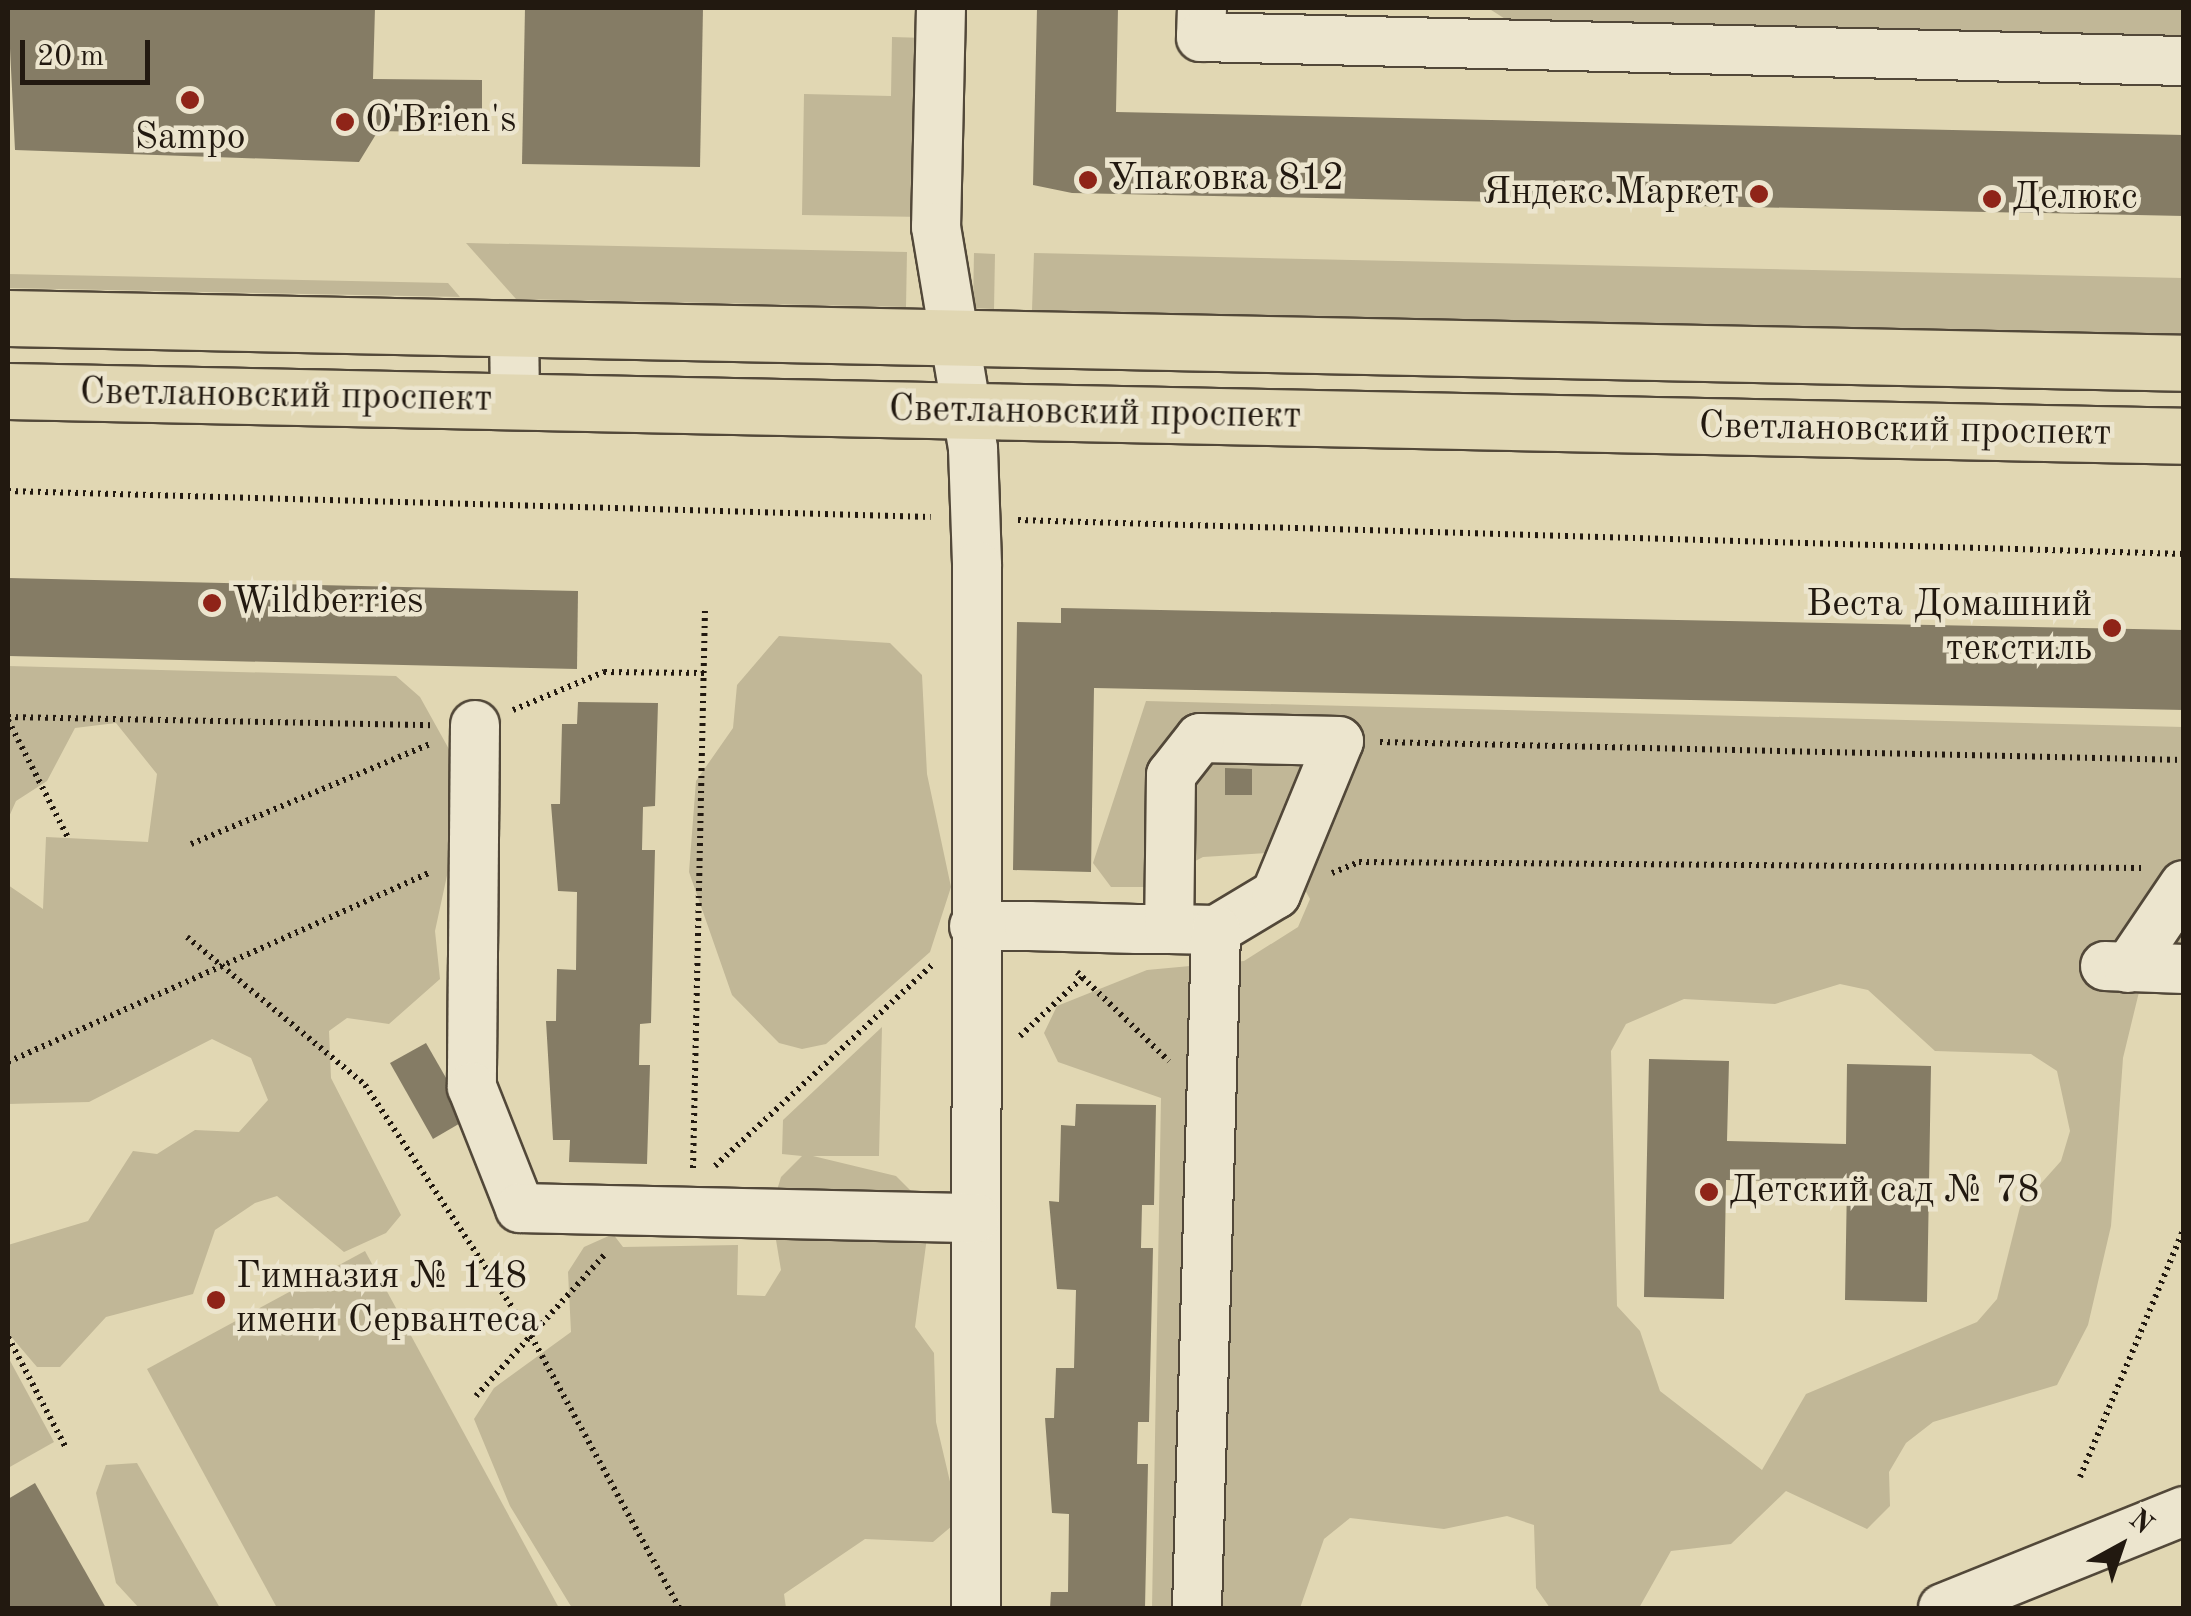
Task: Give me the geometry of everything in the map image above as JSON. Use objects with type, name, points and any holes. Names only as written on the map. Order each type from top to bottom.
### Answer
[{"type":"main road","name":"Светлановский проспект","points":[[8,318],[2184,363]]},
{"type":"main road","name":"Светлановский проспект","points":[[8,391],[2184,436]]},
{"type":"street","points":[[941,8],[936,227],[950,336],[965,412],[972,518],[976,1608]]},
{"type":"street","points":[[1202,8],[1202,37],[2184,61]]},
{"type":"street","points":[[1463,8],[1512,45]]},
{"type":"street","points":[[514,328],[515,402]]},
{"type":"street","points":[[475,725],[472,1087],[520,1208],[976,1218]]},
{"type":"street","points":[[974,926],[1030,926],[1153,929],[1216,930],[1276,894],[1339,741],[1200,738],[1171,775],[1153,929]]},
{"type":"street","points":[[2174,876],[2117,967],[2184,969]]},
{"type":"street","points":[[1197,1608],[1216,930]]},
{"type":"street","points":[[1943,1608],[2184,1511]]},
{"type":"path","points":[[8,491],[2184,554]]},
{"type":"path","points":[[706,607],[692,1188],[974,926]]},
{"type":"path","points":[[191,844],[604,672],[704,673]]},
{"type":"path","points":[[68,838],[8,718],[475,725]]},
{"type":"path","points":[[1339,741],[2184,760]]},
{"type":"path","points":[[8,1062],[425,877],[473,828]]},
{"type":"path","points":[[1276,894],[1359,862],[2174,876]]},
{"type":"path","points":[[1030,926],[1211,1102]]},
{"type":"path","points":[[974,1079],[1083,978],[1153,929]]},
{"type":"path","points":[[188,937],[365,1085],[531,1336],[679,1608]]},
{"type":"path","points":[[476,1396],[643,1212]]},
{"type":"path","points":[[2080,1477],[2184,1228]]},
{"type":"path","points":[[8,1338],[67,1450]]},
{"type":"shaded area","points":[[1488,8],[2183,8],[2183,61],[1521,29]]},
{"type":"shaded area","points":[[892,37],[926,38],[923,217],[802,215],[804,94],[891,96]]},
{"type":"shaded area","points":[[466,243],[907,252],[906,307],[516,299]]},
{"type":"shaded area","points":[[974,253],[995,254],[994,309],[973,308]]},
{"type":"shaded area","points":[[1034,253],[2183,278],[2183,334],[1032,310]]},
{"type":"shaded area","points":[[8,274],[448,283],[460,297],[8,288]]},
{"type":"shaded area","points":[[779,636],[890,643],[922,675],[927,774],[951,887],[930,952],[826,1044],[802,1049],[779,1043],[732,995],[689,872],[696,781],[733,728],[737,685]]},
{"type":"shaded area","points":[[8,666],[396,676],[420,697],[455,760],[451,857],[435,931],[440,979],[389,1024],[347,1018],[329,1031],[331,1078],[401,1215],[386,1233],[344,1252],[277,1196],[255,1203],[215,1230],[193,1294],[106,1317],[60,1367],[37,1367],[8,1333],[8,1245],[88,1221],[133,1151],[157,1154],[195,1130],[239,1132],[268,1100],[251,1058],[212,1039],[89,1102],[8,1104],[8,885],[43,909],[46,837],[148,842],[157,774],[116,723],[75,728],[47,781],[16,801],[8,819]]},
{"type":"shaded area","points":[[1146,701],[2183,727],[2183,962],[2160,965],[2139,992],[2123,1058],[2111,1226],[2088,1325],[2057,1385],[1933,1422],[1906,1443],[1889,1472],[1890,1506],[1867,1529],[1786,1491],[1731,1544],[1671,1551],[1639,1608],[1550,1608],[1536,1588],[1534,1525],[1507,1516],[1444,1529],[1350,1518],[1324,1539],[1300,1608],[1152,1608],[1161,1098],[1058,1062],[1044,1033],[1057,1006],[1147,970],[1244,961],[1298,927],[1310,899],[1294,870],[1267,853],[1203,857],[1145,887],[1111,887],[1093,863]],"holes":[[[1840,984],[1868,990],[1935,1051],[2031,1054],[2057,1071],[2070,1131],[2061,1161],[2020,1207],[1997,1299],[1977,1322],[1806,1394],[1762,1470],[1660,1391],[1640,1331],[1617,1306],[1611,1051],[1626,1024],[1684,999],[1775,1004]]]},
{"type":"shaded area","points":[[882,1027],[879,1156],[813,1156],[896,1176],[919,1199],[928,1230],[915,1327],[934,1353],[936,1422],[959,1520],[933,1542],[865,1539],[784,1594],[786,1608],[572,1608],[510,1506],[474,1419],[494,1388],[571,1332],[568,1272],[584,1247],[613,1234],[623,1247],[738,1245],[737,1295],[765,1296],[781,1270],[771,1210],[781,1177],[802,1156],[782,1154],[783,1120]]},
{"type":"shaded area","points":[[365,1251],[559,1608],[277,1608],[147,1369]]},
{"type":"shaded area","points":[[8,1357],[54,1442],[8,1468]]},
{"type":"shaded area","points":[[137,1463],[220,1608],[139,1608],[116,1583],[96,1493],[106,1465]]},
{"type":"building","name":"Sampo","points":[[8,8],[375,8],[373,79],[482,80],[482,133],[378,131],[359,162],[15,150]]},
{"type":"building","points":[[525,8],[703,8],[700,167],[522,164]]},
{"type":"building","points":[[1037,8],[1118,8],[1116,112],[2184,135],[2184,216],[1072,193],[1033,185]]},
{"type":"building","points":[[8,578],[578,591],[577,669],[8,656]]},
{"type":"building","points":[[1061,608],[2184,630],[2184,710],[1094,688],[1091,872],[1013,870],[1017,622],[1061,623]]},
{"type":"building","points":[[578,702],[658,703],[655,806],[643,807],[642,850],[655,850],[651,1023],[640,1024],[639,1065],[650,1065],[647,1164],[569,1162],[570,1140],[553,1140],[546,1021],[556,1021],[557,969],[576,970],[577,892],[558,891],[551,804],[560,804],[562,724],[577,724]]},
{"type":"building","points":[[1225,768],[1252,769],[1252,795],[1225,795]]},
{"type":"building","points":[[426,1043],[469,1118],[433,1139],[390,1063]]},
{"type":"building","points":[[1649,1059],[1729,1061],[1727,1141],[1846,1144],[1847,1064],[1931,1066],[1927,1302],[1845,1300],[1847,1182],[1726,1180],[1724,1299],[1644,1297]]},
{"type":"building","points":[[1076,1104],[1156,1105],[1154,1205],[1142,1205],[1141,1248],[1153,1248],[1149,1422],[1138,1422],[1137,1464],[1148,1464],[1145,1608],[1050,1608],[1051,1592],[1068,1592],[1069,1514],[1052,1513],[1045,1418],[1054,1418],[1056,1368],[1074,1368],[1076,1290],[1057,1289],[1049,1201],[1059,1202],[1061,1125],[1075,1126]]},
{"type":"building","points":[[35,1483],[106,1608],[8,1608],[8,1499]]},
{"type":"place","name":"Sampo","points":[[190,100]]},
{"type":"place","name":"O'Brien's","points":[[345,122]]},
{"type":"place","name":"Упаковка 812","points":[[1088,180]]},
{"type":"place","name":"Яндекс.Маркет","points":[[1759,194]]},
{"type":"place","name":"Делюкс","points":[[1992,199]]},
{"type":"place","name":"Wildberries","points":[[212,603]]},
{"type":"place","name":"Веста Домашний текстиль","points":[[2112,628]]},
{"type":"place","name":"Детский сад № 78","points":[[1709,1192]]},
{"type":"place","name":"Гимназия № 148 имени Сервантеса","points":[[216,1300]]}]
